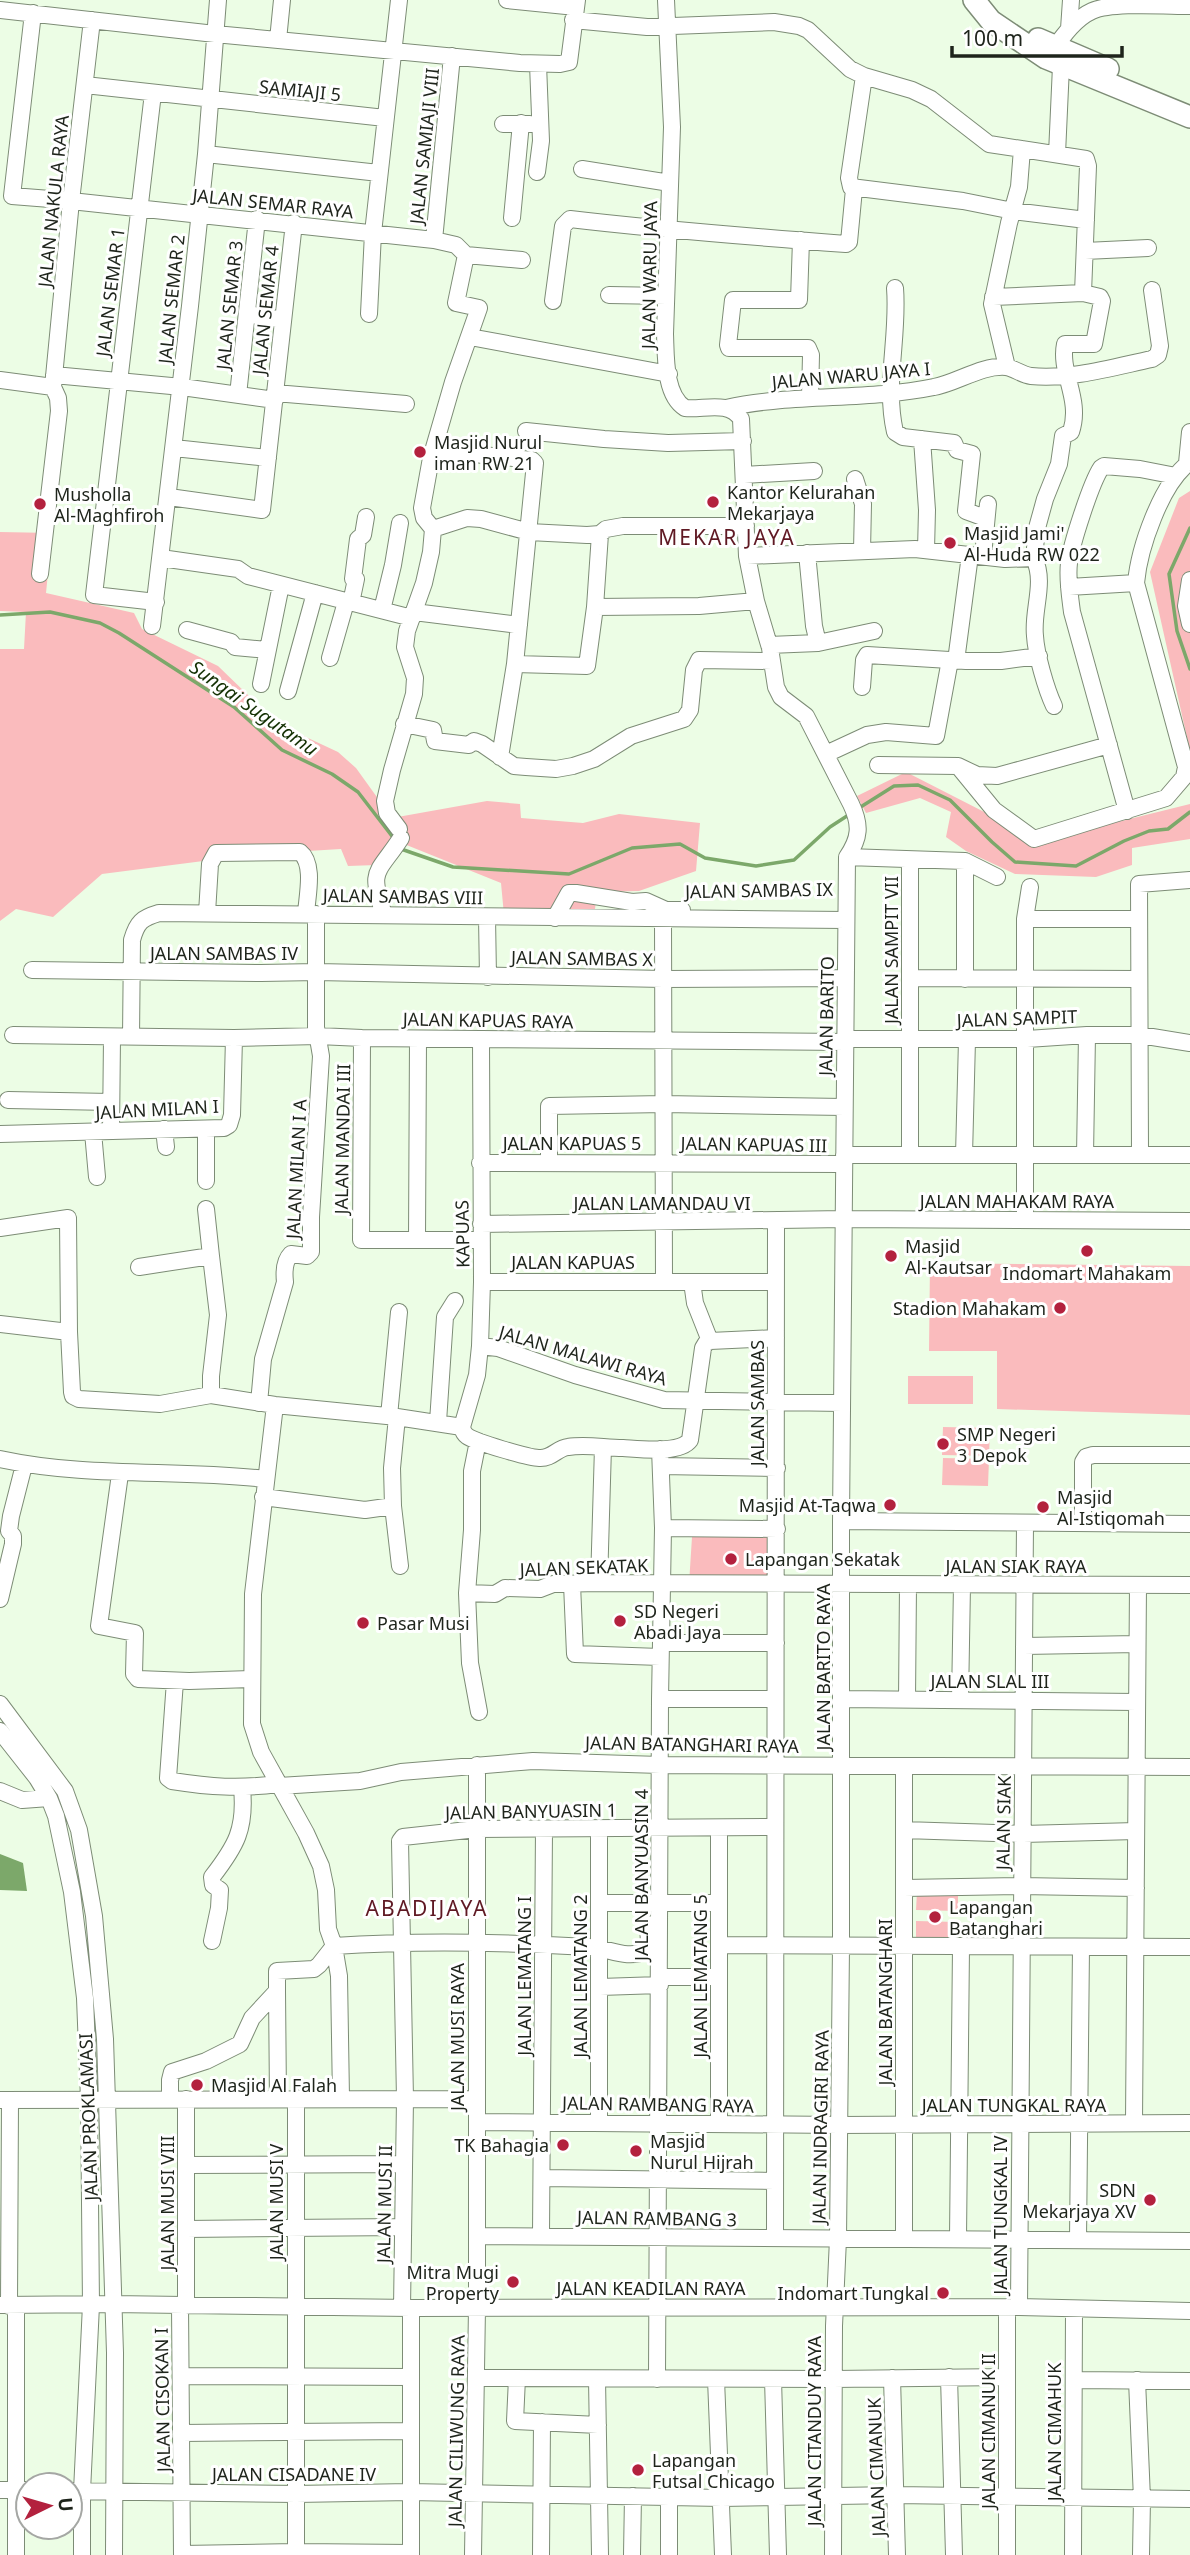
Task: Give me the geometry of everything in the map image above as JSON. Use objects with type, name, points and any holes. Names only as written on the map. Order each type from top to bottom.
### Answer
[{"type":"main road","points":[[974,0],[991,21],[1054,57],[1190,117]]},
{"type":"main road","points":[[990,0],[1021,28],[1041,41],[1054,57],[1190,103]]},
{"type":"street","name":"JALAN SEMAR 2","points":[[152,626],[182,387],[206,154],[218,0]]},
{"type":"street","points":[[278,40],[282,0]]},
{"type":"street","points":[[369,314],[373,233],[399,0]]},
{"type":"street","points":[[507,0],[575,9],[647,27],[774,22],[799,26],[808,30],[850,69],[864,76],[912,90],[930,99],[989,144],[1087,161],[1083,293]]},
{"type":"street","name":"JALAN WARU JAYA","points":[[666,0],[672,127],[665,334],[669,374],[675,397],[685,408],[726,408]]},
{"type":"street","points":[[1069,29],[1071,0]]},
{"type":"street","points":[[1057,154],[1054,57],[1069,29],[1091,11],[1103,8],[1190,6]]},
{"type":"street","points":[[0,10],[29,9],[92,20],[215,34],[538,64],[569,62],[575,9]]},
{"type":"street","points":[[6,195],[29,9]]},
{"type":"street","name":"JALAN NAKULA RAYA","points":[[40,574],[59,411],[54,381],[67,200],[92,20]]},
{"type":"street","name":"JALAN SAMIAJI VIII","points":[[434,240],[452,56]]},
{"type":"street","points":[[537,172],[541,141],[538,64]]},
{"type":"street","points":[[864,76],[849,178],[849,184],[854,189],[963,201],[1013,211],[1086,220]]},
{"type":"street","name":"SAMIAJI 5","points":[[85,85],[386,118]]},
{"type":"street","name":"JALAN SEMAR 1","points":[[153,93],[94,595],[156,602]]},
{"type":"street","points":[[512,218],[521,123]]},
{"type":"street","points":[[503,124],[540,124]]},
{"type":"street","points":[[1007,367],[993,310],[993,297],[1019,187],[1023,149]]},
{"type":"street","points":[[206,154],[379,173]]},
{"type":"street","points":[[582,169],[670,183]]},
{"type":"street","points":[[553,301],[563,226],[565,221],[570,219],[668,230],[846,244],[849,242],[854,189]]},
{"type":"street","name":"JALAN SEMAR RAYA","points":[[6,195],[257,219],[434,240],[456,245],[466,255]]},
{"type":"street","name":"JALAN SEMAR 3","points":[[238,395],[257,219]]},
{"type":"street","name":"JALAN SEMAR 4","points":[[169,497],[262,510],[294,223]]},
{"type":"street","points":[[801,240],[799,300],[733,300],[728,345],[729,348],[808,348],[811,355],[810,397]]},
{"type":"street","points":[[1085,251],[1148,248]]},
{"type":"street","points":[[384,915],[374,884],[379,868],[397,839],[385,802],[414,694],[415,678],[405,647],[429,562],[433,529],[424,518],[422,508],[434,450],[453,382],[479,308],[456,303],[466,255],[522,260]]},
{"type":"street","points":[[726,408],[736,412],[741,419],[747,556],[771,653],[776,687],[781,697],[806,716],[826,754],[867,735],[886,732],[936,736],[987,511],[967,511],[972,454],[957,450],[954,443],[898,436],[895,432],[890,393],[897,307],[895,288]]},
{"type":"street","name":"JALAN WARU JAYA I","points":[[726,408],[810,397],[890,393],[936,387],[984,370],[1007,367],[1028,376],[1069,374],[1152,359],[1158,355],[1160,346],[1152,290]]},
{"type":"street","points":[[993,297],[1083,293],[1101,299],[1095,342],[1065,344],[1065,362],[1074,397],[1073,425],[1071,432],[1063,436],[1059,464],[1037,528],[1034,558],[1039,579],[1035,636],[1048,693],[1054,706]]},
{"type":"street","points":[[609,295],[666,296]]},
{"type":"street","points":[[247,314],[283,320]]},
{"type":"street","points":[[470,337],[669,374]]},
{"type":"street","points":[[0,380],[119,381],[238,395],[406,404]]},
{"type":"street","points":[[527,431],[643,441],[743,441]]},
{"type":"street","points":[[958,766],[994,810],[1034,839],[1166,798],[1184,777],[1186,767],[1136,583],[1138,566],[1164,494],[1189,462],[1190,432]]},
{"type":"street","points":[[922,439],[927,510],[926,550]]},
{"type":"street","points":[[174,448],[268,458]]},
{"type":"street","points":[[434,450],[534,461],[536,468],[515,664],[500,757]]},
{"type":"street","points":[[1127,811],[1079,642],[1069,587],[1069,560],[1101,468],[1140,469],[1176,476]]},
{"type":"street","points":[[744,475],[814,471]]},
{"type":"street","points":[[855,479],[863,504],[862,551]]},
{"type":"street","points":[[330,657],[356,579],[353,579],[358,539],[363,535],[366,517]]},
{"type":"street","points":[[433,529],[467,518],[481,519],[529,532],[587,536],[623,526],[746,526]]},
{"type":"street","points":[[382,610],[400,523]]},
{"type":"street","points":[[515,664],[587,666],[595,607],[600,534]]},
{"type":"street","points":[[747,556],[926,550],[1005,559],[1034,558]]},
{"type":"street","points":[[807,553],[818,643]]},
{"type":"street","points":[[161,558],[238,569],[248,576],[382,610],[519,625]]},
{"type":"street","points":[[1189,622],[1186,592],[1190,580]]},
{"type":"street","points":[[1069,587],[1136,583]]},
{"type":"street","points":[[261,684],[281,585]]},
{"type":"street","points":[[288,691],[315,593]]},
{"type":"street","points":[[595,607],[699,606],[756,601]]},
{"type":"street","points":[[187,630],[231,642],[235,647],[267,650]]},
{"type":"street","points":[[404,724],[433,730],[435,741],[469,745],[474,741],[482,744],[514,766],[556,769],[573,766],[594,758],[631,736],[684,719],[690,709],[694,670],[699,660],[771,653],[874,631]]},
{"type":"street","points":[[862,687],[864,660],[867,655],[1001,661],[1039,656]]},
{"type":"street","points":[[878,765],[958,766],[976,775],[997,776],[1109,745]]},
{"type":"street","name":"JALAN BARITO","points":[[826,754],[854,810],[859,833],[847,857],[844,1219]]},
{"type":"street","points":[[989,776],[994,810]]},
{"type":"street","points":[[207,913],[210,864],[216,853],[300,852],[306,857],[317,972],[315,990],[318,1036]]},
{"type":"street","points":[[847,857],[965,861],[996,877]]},
{"type":"street","name":"JALAN SAMPIT VII","points":[[910,860],[910,1155]]},
{"type":"street","points":[[965,861],[965,979]]},
{"type":"street","points":[[1140,1155],[1139,884],[1190,880]]},
{"type":"street","points":[[1025,1220],[1025,919],[1030,887]]},
{"type":"street","name":"JALAN SAMBAS IX","points":[[555,918],[569,893],[632,902],[646,901],[666,910],[846,914]]},
{"type":"street","name":"JALAN SAMBAS VIII","points":[[130,973],[132,940],[136,925],[143,918],[159,913],[663,919],[846,914]]},
{"type":"street","points":[[487,917],[488,976]]},
{"type":"street","points":[[663,919],[664,1282]]},
{"type":"street","points":[[1025,919],[1139,919]]},
{"type":"street","name":"JALAN SAMBAS IV","points":[[32,970],[130,973],[317,972]]},
{"type":"street","name":"JALAN SAMBAS X","points":[[317,972],[663,979],[846,978]]},
{"type":"street","points":[[130,973],[131,1037]]},
{"type":"street","points":[[910,978],[1139,979]]},
{"type":"street","name":"JALAN KAPUAS RAYA","points":[[13,1035],[112,1038],[318,1036],[846,1041]]},
{"type":"street","points":[[1085,1155],[1087,1035]]},
{"type":"street","name":"JALAN SAMPIT","points":[[846,1041],[1140,1035],[1190,1043]]},
{"type":"street","name":"JALAN MILAN I A","points":[[267,1404],[263,1359],[285,1282],[284,1271],[289,1255],[307,1256],[311,1252],[321,1056],[318,1036]]},
{"type":"street","points":[[111,1131],[112,1038]]},
{"type":"street","name":"JALAN MILAN I","points":[[0,1134],[224,1128],[229,1125],[232,1115],[234,1038]]},
{"type":"street","name":"JALAN MANDAI III","points":[[360,1240],[362,1038]]},
{"type":"street","points":[[417,1240],[418,1039]]},
{"type":"street","name":"KAPUAS","points":[[462,1427],[477,1375],[480,1346],[481,1039]]},
{"type":"street","points":[[964,1155],[967,1040]]},
{"type":"street","points":[[8,1100],[111,1102]]},
{"type":"street","points":[[549,1163],[549,1106],[664,1104],[844,1107]]},
{"type":"street","points":[[164,1129],[166,1147]]},
{"type":"street","points":[[206,1129],[206,1181]]},
{"type":"street","points":[[93,1132],[97,1177]]},
{"type":"street","name":"JALAN KAPUAS III","points":[[664,1162],[844,1159],[910,1155],[1190,1155]]},
{"type":"street","name":"JALAN KAPUAS 5","points":[[480,1163],[664,1162]]},
{"type":"street","points":[[206,1209],[218,1315],[211,1395]]},
{"type":"street","points":[[0,1228],[68,1218],[72,1392],[73,1396],[79,1399],[160,1404],[211,1395],[267,1404],[393,1416],[462,1427],[467,1436],[478,1441],[519,1455],[540,1458],[552,1457],[565,1447],[677,1448],[687,1445],[690,1440],[703,1348],[706,1343],[776,1338]]},
{"type":"street","name":"JALAN LAMANDAU VI","points":[[360,1240],[417,1240],[481,1232],[663,1221],[844,1219]]},
{"type":"street","name":"JALAN MAHAKAM RAYA","points":[[844,1219],[1190,1221]]},
{"type":"street","name":"JALAN BARITO RAYA","points":[[841,1946],[844,1219]]},
{"type":"street","name":"JALAN SAMBAS","points":[[775,2238],[776,1221]]},
{"type":"street","points":[[139,1267],[211,1256]]},
{"type":"street","name":"JALAN KAPUAS","points":[[482,1282],[776,1282]]},
{"type":"street","points":[[692,1282],[695,1303],[710,1341]]},
{"type":"street","points":[[438,1422],[445,1317],[455,1301]]},
{"type":"street","points":[[399,1312],[392,1468],[400,1566]]},
{"type":"street","points":[[0,1324],[69,1332]]},
{"type":"street","name":"JALAN MALAWI RAYA","points":[[480,1346],[498,1348],[575,1375],[664,1400],[842,1403]]},
{"type":"street","points":[[267,1404],[265,1479],[253,1594],[253,1733],[321,1866],[326,1890],[328,1929],[340,1976],[341,2098]]},
{"type":"street","points":[[478,1441],[472,1471],[472,1530],[467,1593],[470,1663],[480,1712]]},
{"type":"street","points":[[599,1583],[603,1447]]},
{"type":"street","name":"JALAN SEKATAK","points":[[660,1449],[662,1584]]},
{"type":"street","points":[[1083,1523],[1083,1462],[1086,1457],[1190,1455]]},
{"type":"street","points":[[0,1459],[24,1465],[120,1474],[206,1473],[265,1479]]},
{"type":"street","points":[[0,1599],[13,1544],[9,1531],[11,1516],[24,1465]]},
{"type":"street","points":[[661,1466],[777,1468]]},
{"type":"street","points":[[120,1474],[99,1626],[135,1633],[135,1677],[175,1681],[251,1679]]},
{"type":"street","points":[[263,1497],[365,1510],[393,1506]]},
{"type":"street","points":[[841,1521],[1190,1524]]},
{"type":"street","name":"JALAN SIAK","points":[[1020,2124],[1025,1523]]},
{"type":"street","points":[[663,1528],[777,1529]]},
{"type":"street","name":"JALAN SEKATAK","points":[[467,1593],[495,1594],[505,1588],[540,1589],[553,1584],[599,1583],[842,1585]]},
{"type":"street","points":[[572,1584],[572,1640],[575,1654],[776,1643]]},
{"type":"street","name":"JALAN BANYUASIN 4","points":[[657,2379],[662,1584]]},
{"type":"street","name":"JALAN SIAK RAYA","points":[[842,1585],[1190,1585]]},
{"type":"street","points":[[907,1700],[908,1585]]},
{"type":"street","points":[[960,1700],[962,1585]]},
{"type":"street","points":[[1135,2123],[1138,1585]]},
{"type":"street","points":[[1024,1646],[1137,1644]]},
{"type":"street","name":"JALAN BATANGHARI RAYA","points":[[175,1681],[168,1778],[172,1781],[211,1787],[242,1788],[360,1781],[401,1772],[567,1761],[660,1765],[1190,1767]]},
{"type":"street","points":[[660,1699],[775,1699]]},
{"type":"street","name":"JALAN SLAL III","points":[[843,1699],[1137,1702]]},
{"type":"street","name":"JALAN PROKLAMASI","points":[[0,1704],[52,1770],[72,1806],[79,1829],[94,1916],[105,2034],[115,2353],[114,2555]]},
{"type":"street","name":"JALAN PROKLAMASI","points":[[0,1730],[49,1798],[56,1816],[67,1862],[85,1998],[91,2305],[78,2471]]},
{"type":"street","name":"JALAN MUSI RAYA","points":[[477,1765],[477,2308]]},
{"type":"street","name":"JALAN BATANGHARI","points":[[904,1766],[904,2238]]},
{"type":"street","points":[[212,1941],[220,1890],[213,1885],[212,1877],[234,1848],[242,1816],[242,1788]]},
{"type":"street","points":[[0,1791],[22,1800],[49,1798]]},
{"type":"street","points":[[56,1816],[72,1806]]},
{"type":"street","name":"JALAN BANYUASIN 1","points":[[403,1837],[477,1829],[775,1826]]},
{"type":"street","name":"JALAN LEMATANG 2","points":[[599,1828],[599,2123]]},
{"type":"street","name":"JALAN LEMATANG 5","points":[[719,1828],[719,2124]]},
{"type":"street","name":"JALAN LEMATANG I","points":[[541,2235],[544,1829]]},
{"type":"street","points":[[904,1830],[1023,1834],[1136,1831]]},
{"type":"street","name":"JALAN MUSI II","points":[[403,1837],[400,1841],[405,2099],[403,2227],[411,2377],[411,2554]]},
{"type":"street","points":[[904,1888],[1136,1888]]},
{"type":"street","points":[[599,1903],[719,1903]]},
{"type":"street","points":[[76,1919],[94,1916]]},
{"type":"street","points":[[278,2099],[279,1969],[313,1969],[334,1946],[403,1941],[599,1947],[614,1953],[638,1955],[646,1951],[649,1944],[648,1924]]},
{"type":"street","points":[[719,1945],[1190,1947]]},
{"type":"street","name":"JALAN INDRAGIRI RAYA","points":[[835,2307],[841,1946]]},
{"type":"street","points":[[958,2238],[961,1947]]},
{"type":"street","points":[[1078,2240],[1081,1947]]},
{"type":"street","points":[[600,1987],[719,1977]]},
{"type":"street","name":"JALAN MUSI VIII","points":[[183,2306],[186,2165],[178,2099],[170,2080],[172,2071],[206,2061],[240,2044],[252,2018],[277,1991]]},
{"type":"street","name":"JALAN MUSI V","points":[[296,2098],[296,2553]]},
{"type":"street","points":[[14,2482],[8,2432],[5,2100],[477,2099]]},
{"type":"street","name":"JALAN RAMBANG RAYA","points":[[477,2122],[839,2125]]},
{"type":"street","name":"JALAN TUNGKAL RAYA","points":[[839,2125],[1190,2123]]},
{"type":"street","name":"JALAN TUNGKAL IV","points":[[1013,2307],[1019,2239],[1020,2124]]},
{"type":"street","points":[[186,2165],[404,2164]]},
{"type":"street","points":[[542,2178],[774,2181]]},
{"type":"street","points":[[186,2229],[403,2227]]},
{"type":"street","name":"JALAN RAMBANG 3","points":[[477,2236],[1190,2241]]},
{"type":"street","name":"JALAN KEADILAN RAYA","points":[[8,2306],[112,2304],[407,2308],[1013,2307],[1190,2311]]},
{"type":"street","name":"JALAN CISOKAN I","points":[[182,2555],[183,2306]]},
{"type":"street","name":"JALAN CITANDUY RAYA","points":[[833,2555],[835,2307]]},
{"type":"street","name":"JALAN CIMANUK II","points":[[1007,2555],[1007,2376],[1013,2307]]},
{"type":"street","name":"JALAN CILIWUNG RAYA","points":[[473,2555],[477,2308]]},
{"type":"street","name":"JALAN CIMAHUK","points":[[1073,2555],[1074,2310]]},
{"type":"street","points":[[181,2376],[411,2377]]},
{"type":"street","name":"JALAN CIMANUK","points":[[476,2378],[834,2379],[1007,2376]]},
{"type":"street","points":[[949,2377],[954,2555]]},
{"type":"street","points":[[517,2378],[515,2421],[598,2425]]},
{"type":"street","name":"JALAN CIMANUK","points":[[892,2378],[897,2555]]},
{"type":"street","points":[[597,2379],[600,2555]]},
{"type":"street","points":[[716,2379],[723,2555]]},
{"type":"street","points":[[773,2379],[778,2555]]},
{"type":"street","points":[[1074,2380],[1190,2381]]},
{"type":"street","points":[[1137,2380],[1142,2499],[1141,2555]]},
{"type":"street","points":[[541,2555],[542,2422]]},
{"type":"street","points":[[181,2433],[411,2431]]},
{"type":"street","name":"JALAN CISADANE IV","points":[[84,2491],[296,2494],[410,2492],[722,2498],[895,2495],[1190,2499]]},
{"type":"street","points":[[632,2496],[632,2555]]},
{"type":"street","points":[[669,2497],[669,2555]]},
{"type":"street","points":[[11,2551],[14,2505]]},
{"type":"street","points":[[182,2555],[411,2554]]},
{"type":"shaded area","points":[[1190,491],[1190,751],[1150,572],[1179,498]]},
{"type":"shaded area","points":[[0,532],[52,533],[46,593],[134,613],[142,629],[218,666],[278,724],[338,752],[356,768],[392,818],[487,801],[520,804],[521,818],[583,823],[619,814],[700,823],[696,871],[639,891],[597,892],[595,909],[504,915],[501,883],[404,844],[377,865],[348,866],[341,849],[258,854],[102,874],[53,917],[16,909],[0,921],[0,649],[24,649],[26,612],[0,611]]},
{"type":"shaded area","points":[[906,772],[1041,841],[1190,804],[1190,839],[1132,848],[1132,865],[1096,877],[1015,874],[966,851],[946,837],[951,812],[920,798],[866,813],[857,796]]},
{"type":"shaded area","name":"Stadion Mahakam","points":[[930,1263],[1190,1266],[1190,1415],[997,1409],[997,1351],[929,1351]]},
{"type":"shaded area","points":[[908,1376],[973,1376],[973,1404],[908,1404]]},
{"type":"shaded area","points":[[943,1427],[990,1428],[989,1456],[942,1455]]},
{"type":"shaded area","points":[[943,1458],[989,1459],[988,1486],[942,1485]]},
{"type":"shaded area","name":"Lapangan Sekatak","points":[[770,1533],[771,1582],[689,1584],[692,1537]]},
{"type":"shaded area","points":[[0,1854],[23,1863],[27,1891],[0,1890]]},
{"type":"shaded area","name":"Lapangan Batanghari","points":[[917,1892],[958,1893],[958,1911],[916,1910]]},
{"type":"shaded area","name":"Lapangan Batanghari","points":[[916,1921],[957,1922],[957,1938],[916,1938]]},
{"type":"waterway","name":"Sungai Sugutamu","points":[[1190,528],[1169,574],[1177,631],[1190,669]]},
{"type":"waterway","name":"Sungai Sugutamu","points":[[0,615],[50,612],[100,623],[119,633],[234,707],[282,750],[332,774],[358,792],[395,840]]},
{"type":"waterway","name":"Sungai Sugutamu","points":[[859,808],[894,786],[918,785],[950,800],[1015,862],[1076,866],[1124,841],[1149,831],[1168,829],[1190,812]]},
{"type":"waterway","name":"Sungai Sugutamu","points":[[401,849],[453,867],[569,874],[632,848],[680,844],[705,858],[756,866],[794,860],[830,827],[850,814]]},
{"type":"place","name":"Masjid Nurul iman RW 21","points":[[420,452]]},
{"type":"place","name":"Kantor Kelurahan Mekarjaya","points":[[713,502]]},
{"type":"place","name":"Musholla Al-Maghfiroh","points":[[40,504]]},
{"type":"place","name":"Masjid Jami' Al-Huda RW 022","points":[[950,543]]},
{"type":"place","name":"Indomart Mahakam","points":[[1087,1251]]},
{"type":"place","name":"Masjid Al-Kautsar","points":[[891,1256]]},
{"type":"place","name":"Stadion Mahakam","points":[[1060,1308]]},
{"type":"place","name":"SMP Negeri 3 Depok","points":[[943,1444]]},
{"type":"place","name":"Masjid At-Taqwa","points":[[890,1505]]},
{"type":"place","name":"Masjid Al-Istiqomah","points":[[1043,1507]]},
{"type":"place","name":"Lapangan Sekatak","points":[[731,1559]]},
{"type":"place","name":"SD Negeri Abadi Jaya","points":[[620,1621]]},
{"type":"place","name":"Pasar Musi","points":[[363,1623]]},
{"type":"place","name":"Lapangan Batanghari","points":[[935,1917]]},
{"type":"place","name":"Masjid Al Falah","points":[[197,2085]]},
{"type":"place","name":"TK Bahagia","points":[[563,2145]]},
{"type":"place","name":"Masjid Nurul Hijrah","points":[[636,2151]]},
{"type":"place","name":"SDN Mekarjaya XV","points":[[1150,2200]]},
{"type":"place","name":"Mitra Mugi Property","points":[[513,2282]]},
{"type":"place","name":"Indomart Tungkal","points":[[943,2293]]},
{"type":"place","name":"Lapangan Futsal Chicago","points":[[638,2470]]},
{"type":"district","name":"MEKAR JAYA","points":[[727,537]]},
{"type":"district","name":"ABADIJAYA","points":[[427,1908]]}]
